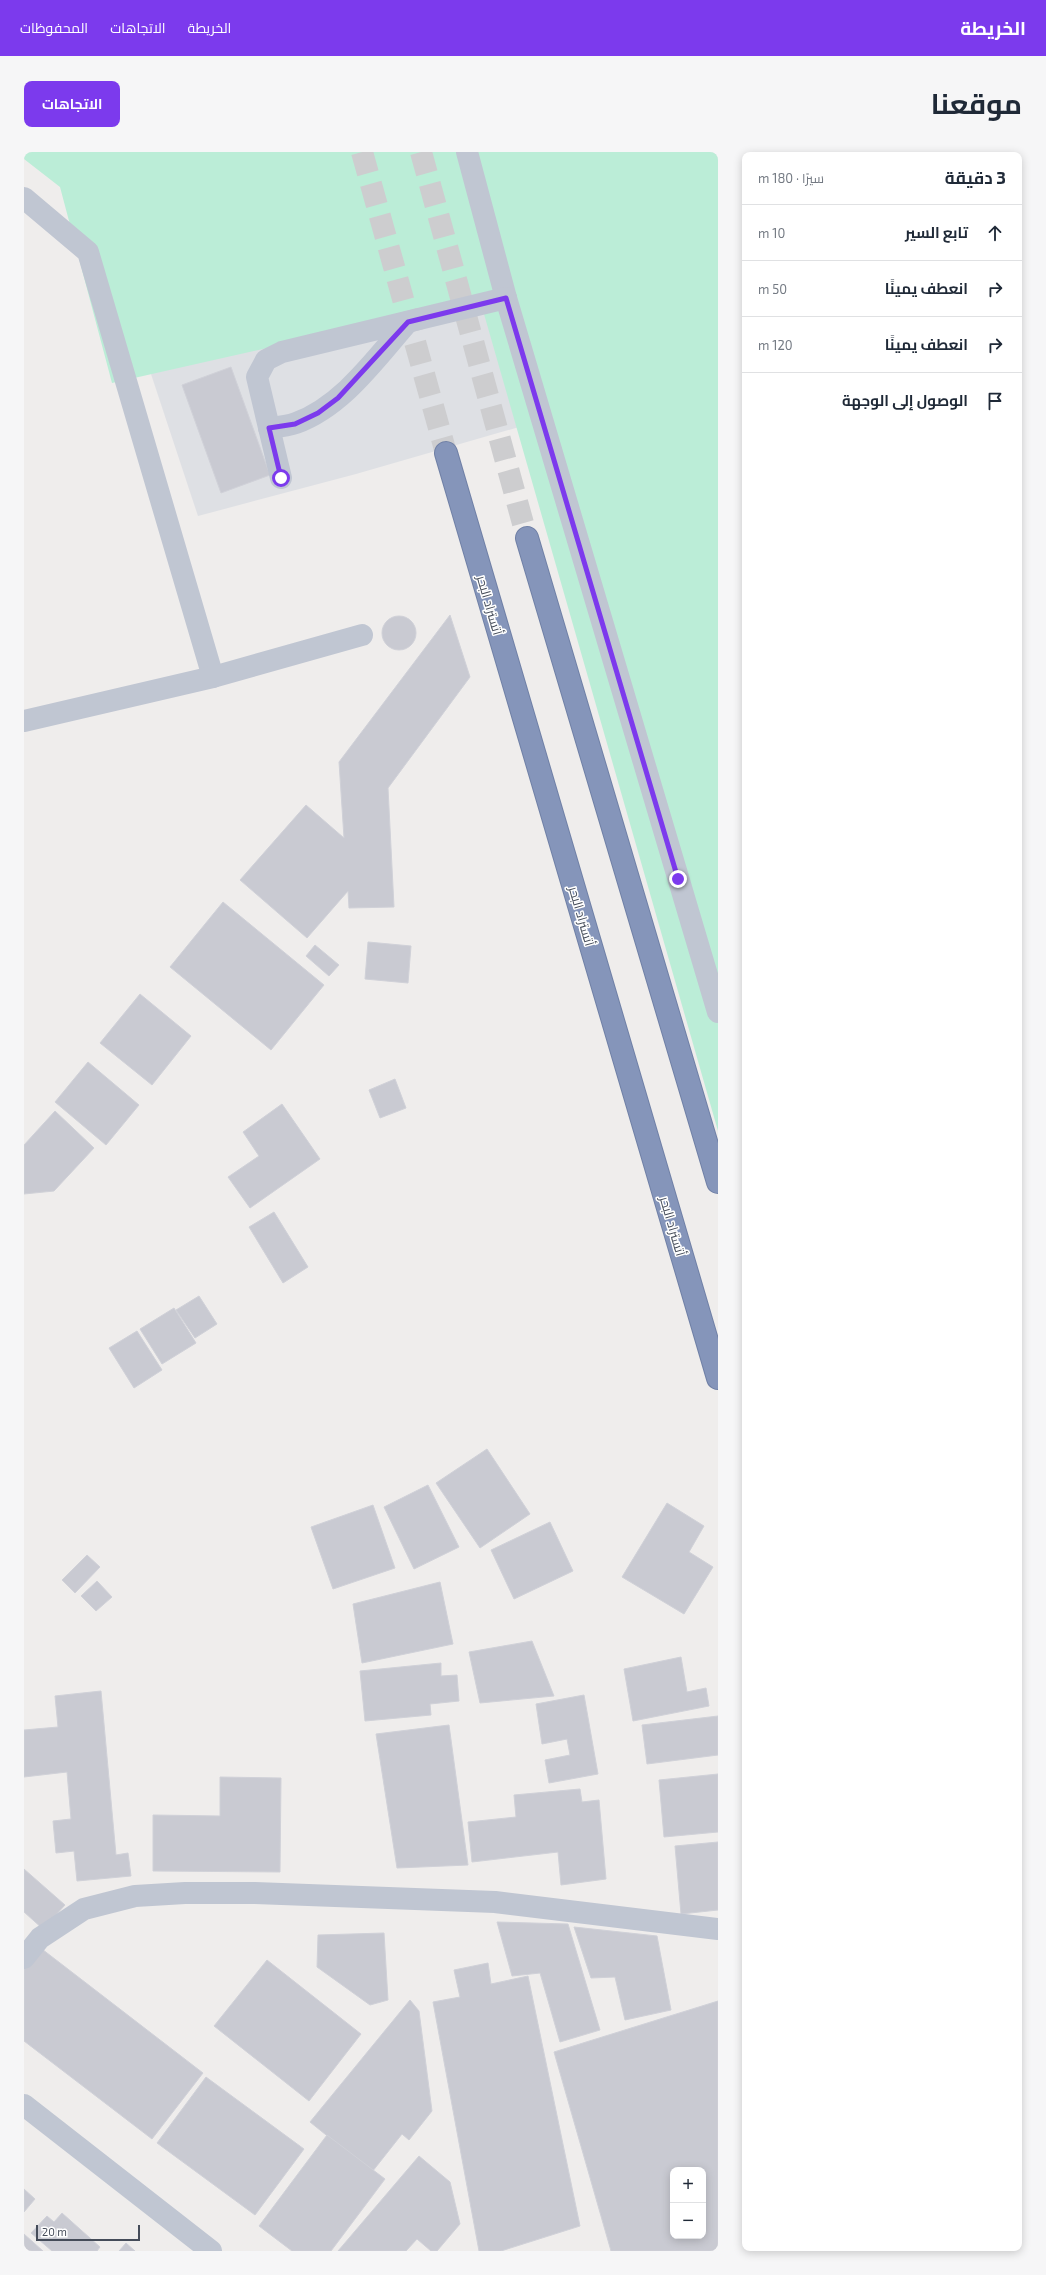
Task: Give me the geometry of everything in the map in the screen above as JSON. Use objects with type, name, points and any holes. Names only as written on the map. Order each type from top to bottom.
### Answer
[{"type":"highway","name":"أتستراد البحر","points":[[446,453],[718,1378]]},
{"type":"highway","points":[[527,538],[718,1182]]},
{"type":"street","points":[[467,152],[506,298],[718,1012]]},
{"type":"street","points":[[24,198],[88,252],[213,677]]},
{"type":"street","points":[[281,478],[258,377],[266,360],[282,352],[506,298]]},
{"type":"street","points":[[269,428],[295,424],[318,413],[333,402],[408,322]]},
{"type":"street","points":[[24,721],[213,677],[362,635]]},
{"type":"street","points":[[24,1958],[40,1938],[84,1909],[135,1896],[185,1893],[263,1893],[495,1902],[718,1929]]},
{"type":"street","points":[[24,2104],[211,2251]]},
{"type":"shaded area","points":[[718,152],[526,425],[356,474],[198,516],[149,368]]},
{"type":"green space","points":[[24,152],[718,152],[718,1131],[480,300],[112,383],[60,187],[24,159]]},
{"type":"building","points":[[231,367],[270,475],[221,493],[182,385]]},
{"type":"building","points":[[450,615],[470,677],[388,788],[394,907],[349,908],[348,891],[307,938],[240,880],[306,805],[344,838],[339,762]]},
{"type":"building","points":[[396,616],[402,616],[411,621],[415,627],[415,639],[411,645],[402,650],[396,650],[387,645],[382,636],[382,630],[387,621]]},
{"type":"building","points":[[223,902],[324,985],[271,1050],[170,967]]},
{"type":"building","points":[[368,942],[411,946],[408,983],[365,979]]},
{"type":"building","points":[[315,945],[339,965],[329,976],[306,956]]},
{"type":"building","points":[[140,994],[191,1036],[152,1085],[100,1043]]},
{"type":"building","points":[[88,1062],[139,1105],[106,1145],[55,1102]]},
{"type":"building","points":[[395,1079],[406,1108],[380,1118],[369,1090]]},
{"type":"building","points":[[282,1104],[320,1159],[250,1208],[228,1177],[259,1156],[243,1132]]},
{"type":"building","points":[[55,1111],[94,1148],[54,1191],[24,1194],[24,1145]]},
{"type":"building","points":[[274,1212],[308,1267],[283,1283],[249,1227]]},
{"type":"building","points":[[199,1296],[217,1324],[195,1338],[176,1310]]},
{"type":"building","points":[[174,1308],[196,1343],[162,1364],[140,1329]]},
{"type":"building","points":[[137,1331],[162,1370],[134,1388],[109,1348]]},
{"type":"building","points":[[487,1449],[530,1514],[480,1548],[436,1483]]},
{"type":"building","points":[[428,1485],[459,1547],[414,1569],[384,1507]]},
{"type":"building","points":[[667,1503],[704,1526],[689,1552],[713,1567],[684,1614],[622,1577]]},
{"type":"building","points":[[373,1505],[395,1568],[333,1589],[311,1527]]},
{"type":"building","points":[[550,1522],[573,1571],[514,1599],[491,1550]]},
{"type":"building","points":[[87,1555],[100,1567],[75,1593],[62,1580]]},
{"type":"building","points":[[97,1581],[112,1597],[96,1611],[81,1596]]},
{"type":"building","points":[[440,1582],[453,1644],[362,1663],[353,1604]]},
{"type":"building","points":[[532,1641],[554,1696],[480,1703],[469,1652]]},
{"type":"building","points":[[681,1657],[687,1692],[706,1688],[709,1706],[633,1721],[624,1669]]},
{"type":"building","points":[[441,1663],[441,1676],[457,1675],[459,1701],[430,1704],[431,1715],[365,1721],[360,1671]]},
{"type":"building","points":[[101,1691],[116,1855],[128,1853],[131,1876],[77,1881],[74,1851],[56,1853],[53,1821],[71,1819],[67,1772],[24,1777],[24,1730],[58,1727],[55,1696]]},
{"type":"building","points":[[584,1695],[598,1774],[549,1783],[545,1760],[570,1755],[567,1739],[542,1744],[536,1704]]},
{"type":"building","points":[[718,1716],[718,1755],[647,1764],[642,1725]]},
{"type":"building","points":[[449,1725],[468,1865],[397,1868],[376,1734]]},
{"type":"building","points":[[718,1774],[718,1832],[664,1837],[659,1780]]},
{"type":"building","points":[[220,1777],[281,1778],[280,1872],[153,1871],[153,1815],[220,1816]]},
{"type":"building","points":[[580,1789],[582,1802],[599,1800],[606,1879],[561,1885],[558,1852],[472,1862],[468,1822],[516,1817],[514,1795]]},
{"type":"building","points":[[718,1842],[718,1910],[681,1914],[675,1846]]},
{"type":"building","points":[[24,1869],[65,1905],[43,1929],[24,1912]]},
{"type":"building","points":[[497,1922],[568,1924],[600,2030],[560,2042],[540,1973],[512,1976]]},
{"type":"building","points":[[574,1927],[657,1936],[671,2010],[625,2020],[615,1977],[591,1978]]},
{"type":"building","points":[[384,1933],[388,2000],[370,2005],[317,1967],[318,1935]]},
{"type":"building","points":[[38,1946],[203,2073],[152,2139],[24,2041],[24,1964]]},
{"type":"building","points":[[267,1960],[361,2034],[309,2101],[214,2026]]},
{"type":"building","points":[[488,1963],[491,1984],[528,1976],[580,2226],[501,2251],[479,2251],[433,2002],[460,1997],[454,1970]]},
{"type":"building","points":[[410,2000],[419,2011],[432,2111],[409,2140],[402,2134],[372,2172],[310,2122]]},
{"type":"building","points":[[718,2001],[718,2251],[611,2251],[554,2052]]},
{"type":"building","points":[[206,2077],[304,2149],[255,2215],[157,2143]]},
{"type":"building","points":[[327,2135],[385,2179],[331,2251],[292,2251],[259,2226]]},
{"type":"building","points":[[419,2156],[450,2182],[460,2224],[437,2251],[431,2251],[417,2239],[406,2251],[338,2251]]},
{"type":"building","points":[[24,2189],[35,2199],[24,2212]]},
{"type":"building","points":[[62,2213],[100,2247],[97,2251],[52,2251],[31,2233],[47,2216],[54,2222]]},
{"type":"building","points":[[24,2234],[43,2251],[24,2251]]},
{"type":"building","points":[[126,2243],[135,2251],[119,2251]]},
{"type":"tunnel","points":[[362,152],[446,453]]},
{"type":"tunnel","points":[[421,152],[527,538]]},
{"type":"route","points":[[281,478],[269,428],[295,424],[318,413],[338,398],[408,322],[506,298],[678,879]]}]
